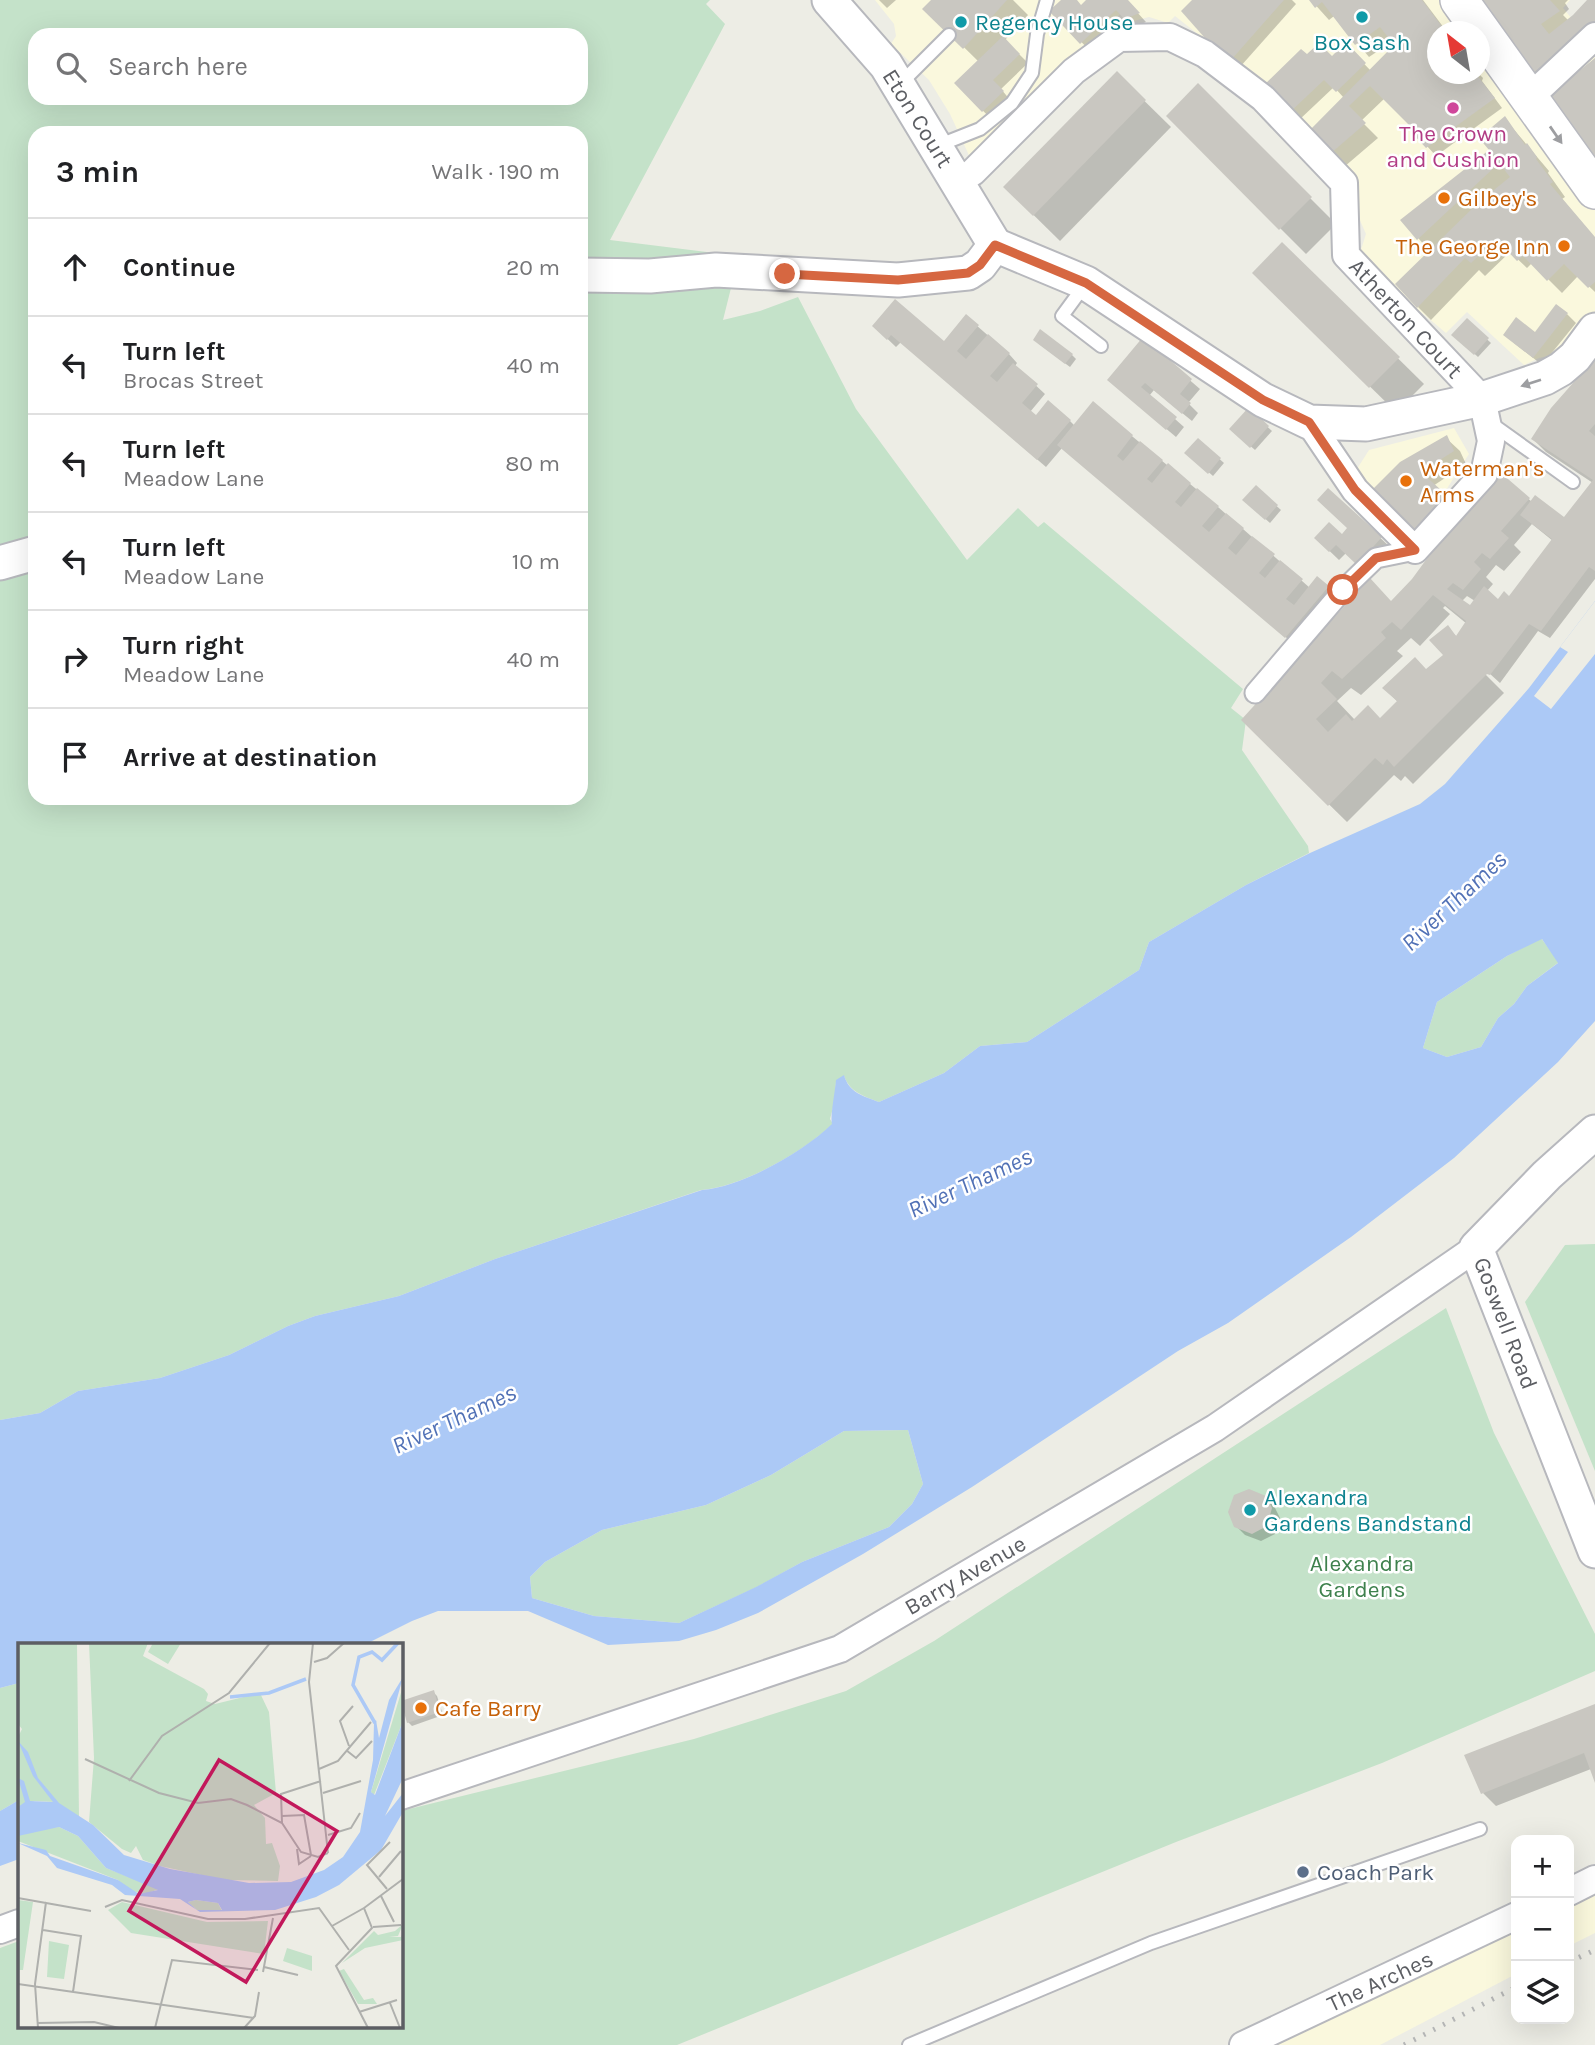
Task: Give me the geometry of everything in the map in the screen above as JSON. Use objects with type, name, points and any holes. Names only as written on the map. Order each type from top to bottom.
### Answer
[{"type":"main road","points":[[1459,0],[1595,190]]},
{"type":"street","name":"Eton Court","points":[[829,0],[886,65],[995,245]]},
{"type":"street","points":[[1530,97],[1595,36]]},
{"type":"street","name":"Atherton Court","points":[[957,182],[973,172],[1074,71],[1119,38],[1170,37],[1205,54],[1263,98],[1344,183],[1346,256],[1484,409]]},
{"type":"street","points":[[588,275],[650,276],[716,270],[898,280],[968,273],[980,265],[995,245],[1086,283],[1263,400],[1309,422],[1366,424],[1484,409],[1561,369],[1580,363],[1595,330]]},
{"type":"street","points":[[1255,693],[1343,590],[1376,558],[1415,550],[1484,474],[1491,441],[1484,409]]},
{"type":"street","points":[[1309,422],[1355,490],[1415,550]]},
{"type":"street","points":[[0,563],[28,555]]},
{"type":"street","name":"Goswell Road","points":[[1595,1132],[1547,1175],[1476,1248],[1595,1551]]},
{"type":"street","name":"Barry Avenue","points":[[402,1796],[840,1648],[1215,1428],[1476,1248]]},
{"type":"street","points":[[1574,1890],[1595,1879]]},
{"type":"street","name":"The Arches","points":[[1243,2045],[1511,1918]]},
{"type":"street","points":[[0,1930],[18,1923]]},
{"type":"lane","points":[[936,146],[980,129],[1012,103],[1032,72],[1037,34],[1047,0]]},
{"type":"lane","points":[[899,85],[949,35]]},
{"type":"lane","points":[[1086,283],[1062,316],[1101,346]]},
{"type":"lane","points":[[1484,409],[1573,482]]},
{"type":"lane","points":[[909,2045],[1151,1943],[1480,1829]]},
{"type":"shaded area","points":[[875,0],[1570,0],[1563,8],[1582,31],[1595,58],[1595,345],[1539,358],[1524,365],[1467,312],[1446,333],[1358,259],[1366,234],[1334,162],[1265,87],[1175,16],[1168,23],[1149,17],[1130,22],[1121,13],[973,164],[950,114],[929,80],[891,44],[896,36],[894,24]]},
{"type":"shaded area","points":[[1454,428],[1469,454],[1441,498],[1411,524],[1355,472],[1369,450]]},
{"type":"shaded area","points":[[1595,1885],[1595,1933],[1574,1944],[1574,1898],[1574,1896]]},
{"type":"shaded area","points":[[1511,1926],[1511,1977],[1380,2045],[1273,2045]]},
{"type":"green space","points":[[0,0],[710,0],[706,4],[725,24],[610,240],[739,256],[723,320],[760,311],[798,297],[856,409],[967,560],[1018,508],[1038,527],[1044,522],[1243,689],[1231,708],[1246,720],[1242,750],[1308,846],[1309,853],[1246,885],[1149,942],[1139,970],[1027,1042],[980,1046],[944,1073],[879,1102],[853,1090],[844,1076],[836,1081],[830,1119],[833,1124],[805,1146],[753,1175],[495,1259],[399,1296],[315,1316],[229,1355],[160,1378],[78,1391],[40,1413],[0,1420]]},
{"type":"green space","points":[[1541,938],[1559,962],[1527,986],[1514,1004],[1498,1018],[1481,1047],[1447,1057],[1423,1048],[1437,1002],[1507,956]]},
{"type":"green space","points":[[1595,1244],[1595,1471],[1525,1302],[1565,1245]]},
{"type":"green space","name":"Alexandra Gardens","points":[[1446,1308],[1494,1433],[1595,1634],[1595,1671],[1382,1763],[1176,1842],[677,2045],[0,2045],[0,1948],[18,1941],[18,2028],[402,2028],[402,1811],[694,1739],[846,1691],[934,1641]]},
{"type":"green space","points":[[908,1430],[923,1484],[912,1504],[889,1527],[802,1562],[757,1587],[679,1623],[594,1616],[532,1598],[530,1577],[545,1562],[602,1530],[706,1505],[771,1475],[844,1431]]},
{"type":"green space","points":[[18,1683],[18,1801],[0,1811],[0,1688]]},
{"type":"water","name":"River Thames","points":[[1595,601],[1595,1021],[1558,1062],[1454,1158],[1351,1237],[1228,1323],[1178,1351],[972,1487],[863,1554],[758,1613],[679,1641],[608,1645],[528,1611],[438,1611],[368,1643],[18,1643],[18,1683],[0,1688],[0,1420],[40,1413],[78,1391],[160,1378],[229,1355],[315,1316],[399,1296],[495,1259],[753,1175],[805,1146],[832,1124],[836,1080],[844,1075],[853,1090],[879,1102],[944,1073],[980,1046],[1027,1042],[1139,970],[1149,942],[1246,885],[1420,804],[1445,784],[1529,688]],"holes":[[[1542,939],[1558,963],[1527,986],[1514,1004],[1498,1018],[1481,1047],[1447,1057],[1423,1048],[1437,1002],[1507,956]],[[908,1430],[923,1484],[912,1504],[889,1527],[802,1562],[679,1623],[594,1616],[532,1598],[530,1577],[545,1562],[602,1530],[706,1505],[771,1475],[844,1431]]]},
{"type":"water","points":[[18,1801],[18,1859],[0,1866],[0,1811]]},
{"type":"pier","points":[[1595,601],[1595,654],[1551,709],[1534,696],[1568,652],[1560,647]]},
{"type":"building","name":"Regency House","points":[[931,0],[1007,0],[963,49],[922,9]]},
{"type":"building","points":[[1061,0],[1077,0],[1081,5],[1086,0],[1128,0],[1140,13],[1124,19],[1116,10],[1080,44],[1049,11]]},
{"type":"building","points":[[1192,0],[1284,0],[1231,60],[1204,37],[1181,11]]},
{"type":"building","points":[[1309,0],[1422,0],[1438,21],[1427,21],[1427,84],[1484,84],[1495,98],[1426,148],[1415,136],[1413,129],[1370,86],[1349,106],[1366,123],[1330,154],[1310,130],[1394,45],[1380,27],[1355,45],[1322,2],[1315,8]]},
{"type":"building","points":[[1478,0],[1550,0],[1560,11],[1541,24],[1549,34],[1587,0],[1595,0],[1595,23],[1531,75]]},
{"type":"building","points":[[1003,36],[1020,54],[993,80],[1004,91],[982,112],[954,83]]},
{"type":"building","points":[[1346,42],[1366,63],[1336,92],[1324,80],[1288,114],[1262,87],[1301,49],[1307,54],[1319,43],[1332,56]]},
{"type":"building","points":[[1595,58],[1595,165],[1548,96]]},
{"type":"building","points":[[1117,71],[1146,100],[1033,216],[1003,187]]},
{"type":"building","points":[[1198,83],[1312,197],[1279,230],[1166,116]]},
{"type":"building","points":[[1505,116],[1537,157],[1553,182],[1550,184],[1595,237],[1595,282],[1588,288],[1564,264],[1547,281],[1523,256],[1517,261],[1496,239],[1471,263],[1465,258],[1417,308],[1395,284],[1479,202],[1510,177],[1499,163],[1417,240],[1400,220],[1489,150],[1479,138]]},
{"type":"building","points":[[1282,242],[1400,357],[1369,388],[1252,273]]},
{"type":"building","points":[[895,299],[944,341],[966,314],[979,325],[957,351],[966,359],[988,334],[1010,353],[990,376],[997,382],[1013,363],[1038,384],[1022,403],[1036,415],[1048,400],[1071,420],[1037,460],[891,335],[887,340],[872,326]]},
{"type":"building","points":[[1556,304],[1568,313],[1533,358],[1503,335],[1516,317],[1535,332]]},
{"type":"building","points":[[1467,318],[1489,338],[1474,355],[1451,335]]},
{"type":"building","points":[[1040,329],[1073,354],[1065,364],[1033,340]]},
{"type":"building","points":[[1143,337],[1192,379],[1180,394],[1191,403],[1182,414],[1145,383],[1141,387],[1177,417],[1166,430],[1107,380]]},
{"type":"building","points":[[1595,358],[1595,424],[1589,431],[1595,436],[1595,571],[1589,567],[1541,631],[1529,624],[1490,675],[1487,674],[1394,767],[1387,759],[1383,765],[1375,758],[1328,806],[1241,720],[1370,578],[1391,601],[1412,579],[1494,467],[1530,498],[1501,531],[1509,538],[1490,559],[1482,553],[1474,562],[1481,569],[1463,590],[1453,583],[1447,589],[1470,605],[1484,586],[1498,599],[1504,591],[1509,596],[1552,539],[1520,515],[1535,495],[1564,517],[1593,480],[1531,439],[1551,408]],"holes":[[[1433,595],[1466,621],[1456,636],[1448,625],[1429,640],[1443,655],[1426,669],[1415,657],[1382,688],[1397,701],[1380,718],[1368,705],[1352,721],[1346,714],[1328,732],[1316,719],[1337,699],[1321,683],[1332,671],[1342,679],[1386,638],[1381,632],[1392,622],[1401,630]]]},
{"type":"building","points":[[1093,401],[1133,435],[1117,456],[1123,461],[1140,441],[1163,460],[1147,479],[1152,483],[1168,463],[1191,483],[1175,502],[1181,507],[1197,488],[1219,506],[1202,526],[1209,532],[1226,513],[1244,528],[1228,548],[1236,555],[1252,536],[1275,554],[1259,573],[1265,578],[1280,560],[1303,579],[1286,599],[1294,605],[1317,576],[1329,586],[1285,638],[1057,445]]},
{"type":"building","points":[[1249,407],[1269,426],[1250,448],[1229,429]]},
{"type":"building","name":"Waterman's Arms","points":[[1447,435],[1454,451],[1421,472],[1451,499],[1417,534],[1372,490],[1400,462]]},
{"type":"building","points":[[1198,438],[1221,458],[1208,474],[1184,453]]},
{"type":"building","points":[[1256,485],[1278,505],[1265,520],[1242,500]]},
{"type":"building","points":[[1328,488],[1382,537],[1357,565],[1336,545],[1329,552],[1314,538],[1329,522],[1342,534],[1347,528],[1317,500]]},
{"type":"building","name":"Alexandra Gardens Bandstand","points":[[1249,1489],[1266,1496],[1272,1508],[1267,1526],[1252,1534],[1234,1527],[1228,1512],[1234,1495]]},
{"type":"building","name":"Cafe Barry","points":[[434,1690],[440,1712],[407,1723],[402,1701]]},
{"type":"building","points":[[1595,1704],[1595,1783],[1584,1753],[1481,1794],[1464,1755]]},
{"type":"railway","points":[[1571,1961],[1595,1950]]},
{"type":"railway","points":[[1404,2045],[1511,1990]]},
{"type":"place","name":"Box Sash","points":[[1362,17]]},
{"type":"place","name":"Regency House","points":[[961,22]]},
{"type":"place","name":"The Crown and Cushion","points":[[1453,108]]},
{"type":"place","name":"Gilbey's","points":[[1444,198]]},
{"type":"place","name":"The George Inn","points":[[1564,246]]},
{"type":"place","name":"Waterman's Arms","points":[[1406,481]]},
{"type":"place","name":"Alexandra Gardens Bandstand","points":[[1250,1510]]},
{"type":"place","name":"Cafe Barry","points":[[421,1708]]},
{"type":"place","name":"Coach Park","points":[[1303,1872]]},
{"type":"route","points":[[785,274],[898,280],[968,273],[980,265],[995,245],[1086,283],[1263,400],[1309,422],[1355,490],[1415,550],[1376,558],[1343,590]]}]
